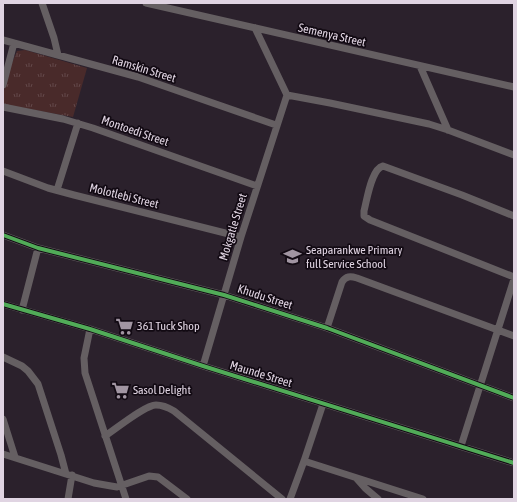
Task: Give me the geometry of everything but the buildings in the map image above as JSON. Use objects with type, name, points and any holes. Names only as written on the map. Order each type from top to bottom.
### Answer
[{"type":"street","points":[[42,3],[58,55]]},
{"type":"street","name":"Semenya Street","points":[[146,3],[514,88]]},
{"type":"street","points":[[255,28],[287,95],[409,120],[448,130],[514,155]]},
{"type":"street","name":"Ramskin Street","points":[[3,40],[146,80],[276,125]]},
{"type":"street","points":[[3,85],[14,43]]},
{"type":"street","points":[[420,66],[448,130]]},
{"type":"street","name":"Mokgatle Street","points":[[202,366],[276,125],[287,95]]},
{"type":"street","name":"Montoedi Street","points":[[3,106],[78,123],[257,186]]},
{"type":"street","points":[[57,190],[78,123]]},
{"type":"street","points":[[461,446],[514,278],[374,222],[364,216],[364,211],[373,176],[378,169],[383,166],[514,216]]},
{"type":"street","name":"Molotlebi Street","points":[[3,171],[57,190],[241,237]]},
{"type":"street","name":"Khudu Street","points":[[3,235],[38,248],[224,295],[327,328],[514,398]]},
{"type":"street","points":[[22,310],[38,248]]},
{"type":"street","points":[[327,328],[340,286],[344,279],[349,276],[514,336]]},
{"type":"street","name":"Maunde Street","points":[[3,304],[90,329],[202,366],[514,463]]},
{"type":"street","points":[[90,329],[85,350],[84,365],[87,380],[126,499]]},
{"type":"street","points":[[3,357],[22,366],[38,384],[61,455],[69,474],[68,499]]},
{"type":"street","points":[[290,499],[323,404]]},
{"type":"street","points":[[105,436],[150,406],[164,406],[174,411],[282,499]]},
{"type":"street","points":[[3,419],[15,457]]},
{"type":"street","points":[[3,454],[102,485],[117,487],[149,476],[158,477],[187,499]]},
{"type":"street","points":[[304,461],[423,499]]},
{"type":"street","points":[[356,478],[378,499]]},
{"type":"green space","points":[[25,50],[87,68],[73,117],[3,103],[9,70],[14,57],[17,51]]},
{"type":"cycle path","points":[[3,235],[38,248],[224,295],[327,328],[514,398]]},
{"type":"cycle path","points":[[3,304],[90,329],[203,366],[514,463]]},
{"type":"place","name":"Seaparankwe Primary full Service School","points":[[293,257]]},
{"type":"place","name":"361 Tuck Shop","points":[[124,326]]},
{"type":"place","name":"Sasol Delight","points":[[120,390]]}]
